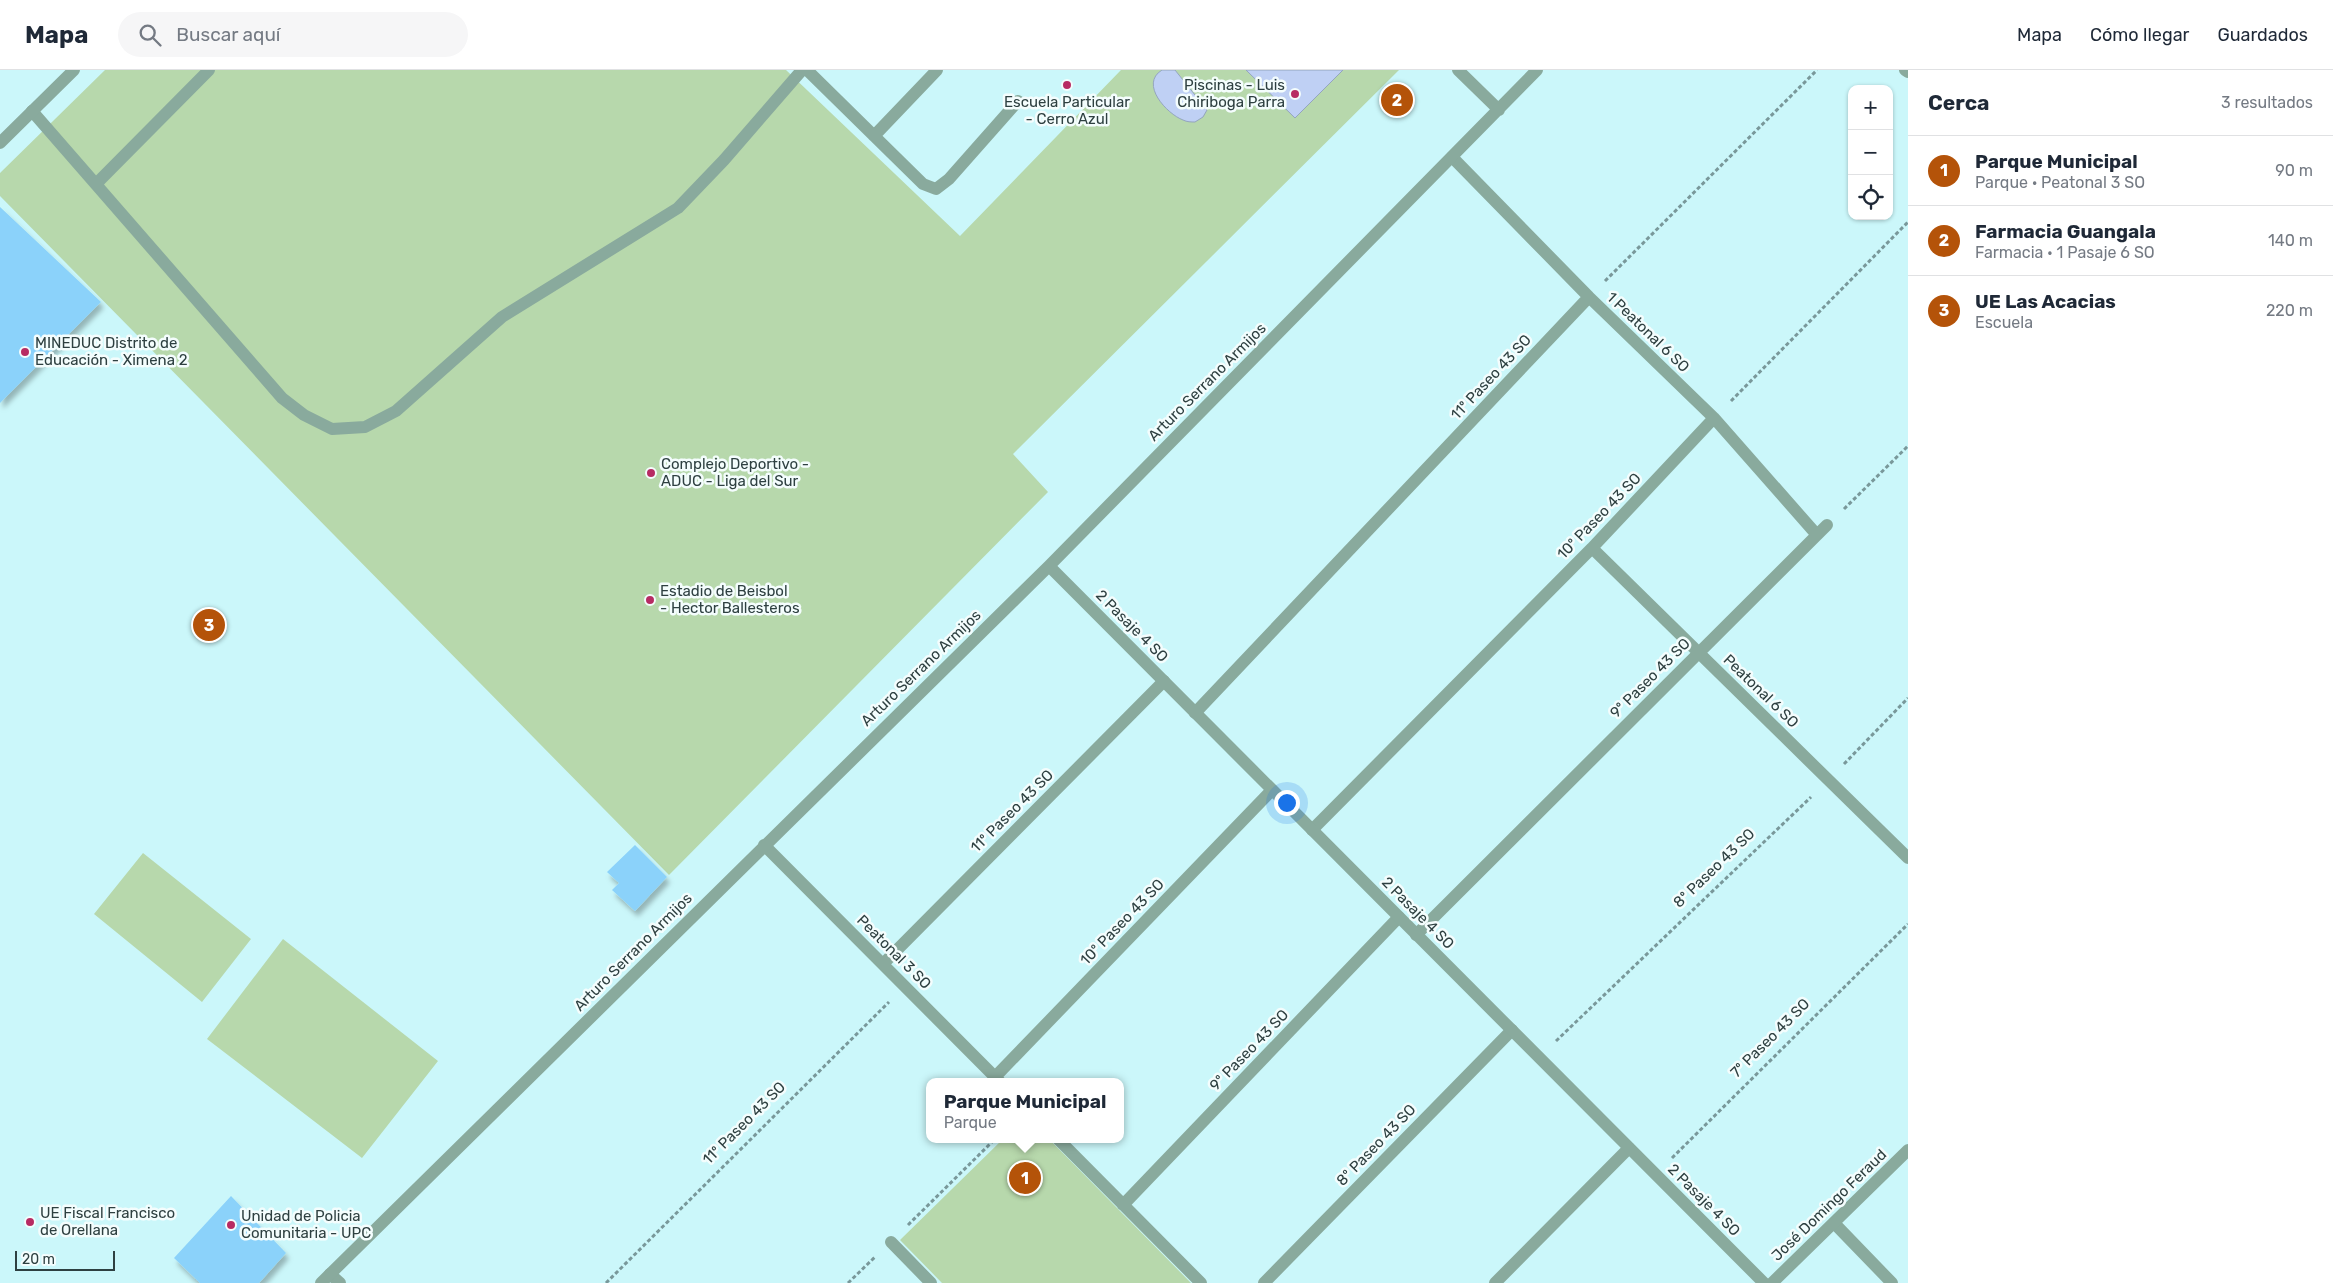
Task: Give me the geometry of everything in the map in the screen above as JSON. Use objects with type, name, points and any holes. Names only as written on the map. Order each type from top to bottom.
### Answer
[{"type":"street","points":[[0,144],[74,70]]},
{"type":"street","points":[[96,184],[208,70]]},
{"type":"street","points":[[32,111],[282,398],[304,415],[332,428],[365,427],[396,411],[502,317],[678,208],[724,160],[802,70]]},
{"type":"street","points":[[807,70],[923,184],[936,188],[949,179],[1018,101]]},
{"type":"street","points":[[874,136],[937,70]]},
{"type":"street","points":[[1458,70],[1499,110]]},
{"type":"street","name":"Arturo Serrano Armijos","points":[[326,1278],[1049,566],[1537,70]]},
{"type":"street","name":"1 Peatonal 6 SO","points":[[1452,157],[1588,297],[1714,418],[1817,535]]},
{"type":"street","name":"11º Paseo 43 SO","points":[[1195,713],[1588,297]]},
{"type":"street","name":"10º Paseo 43 SO","points":[[1312,830],[1592,548],[1714,418]]},
{"type":"street","name":"9º Paseo 43 SO","points":[[1416,935],[1827,525]]},
{"type":"street","name":"Peatonal 6 SO","points":[[1592,548],[1908,858]]},
{"type":"street","name":"2 Pasaje 4 SO","points":[[1049,566],[1764,1283]]},
{"type":"street","name":"11º Paseo 43 SO","points":[[883,964],[1164,681]]},
{"type":"street","name":"10º Paseo 43 SO","points":[[999,1078],[1272,790]]},
{"type":"street","name":"Peatonal 3 SO","points":[[764,845],[997,1078]]},
{"type":"street","name":"9º Paseo 43 SO","points":[[1123,1205],[1399,917]]},
{"type":"street","name":"8º Paseo 43 SO","points":[[1264,1283],[1512,1030]]},
{"type":"street","points":[[1062,1143],[1201,1283]]},
{"type":"street","points":[[1495,1283],[1629,1148]]},
{"type":"street","name":"José Domingo Feraud","points":[[1772,1283],[1908,1150]]},
{"type":"street","points":[[1834,1223],[1892,1283]]},
{"type":"street","points":[[891,1242],[931,1283]]},
{"type":"street","points":[[326,1278],[340,1283]]},
{"type":"path","points":[[1588,297],[1817,70]]},
{"type":"path","points":[[1714,418],[1908,222]]},
{"type":"path","points":[[1827,525],[1908,446]]},
{"type":"path","name":"8º Paseo 43 SO","points":[[1539,1057],[1829,780],[1908,698]]},
{"type":"path","name":"7º Paseo 43 SO","points":[[1655,1174],[1908,924]]},
{"type":"path","name":"11º Paseo 43 SO","points":[[606,1283],[905,986]]},
{"type":"path","points":[[848,1283],[991,1143]]},
{"type":"green space","name":"Complejo Deportivo - ADUC - Liga del Sur","points":[[105,70],[786,70],[960,236],[1121,70],[1399,70],[1013,454],[1048,492],[669,875],[0,196],[0,173]]},
{"type":"green space","points":[[143,853],[251,939],[202,1002],[94,914]]},
{"type":"green space","points":[[283,939],[438,1061],[362,1158],[207,1039]]},
{"type":"green space","points":[[999,1143],[1053,1143],[1191,1283],[942,1283],[900,1240]]},
{"type":"water","points":[[1162,70],[1175,70],[1207,110],[1203,117],[1195,122],[1186,121],[1177,117],[1163,105],[1154,90],[1153,83],[1156,76]]},
{"type":"water","name":"Piscinas - Luis Chiriboga Parra","points":[[1246,70],[1343,70],[1295,118]]},
{"type":"building","name":"MINEDUC Distrito de Educación - Ximena 2","points":[[0,207],[101,302],[0,403]]},
{"type":"building","points":[[635,845],[667,877],[635,911],[612,890],[619,883],[607,872]]},
{"type":"building","name":"Unidad de Policia Comunitaria - UPC","points":[[231,1196],[286,1253],[259,1283],[200,1283],[174,1258]]},
{"type":"place","name":"Escuela Particular - Cerro Azul","points":[[1067,85]]},
{"type":"place","name":"Piscinas - Luis Chiriboga Parra","points":[[1295,94]]},
{"type":"place","name":"Farmacia Guangala","points":[[1397,100]]},
{"type":"place","name":"MINEDUC Distrito de Educación - Ximena 2","points":[[25,352]]},
{"type":"place","name":"Complejo Deportivo - ADUC - Liga del Sur","points":[[651,473]]},
{"type":"place","name":"Estadio de Beisbol - Hector Ballesteros","points":[[650,600]]},
{"type":"place","name":"UE Las Acacias","points":[[209,625]]},
{"type":"place","name":"Parque Municipal","points":[[1025,1178]]},
{"type":"place","name":"UE Fiscal Francisco de Orellana","points":[[30,1222]]},
{"type":"place","name":"Unidad de Policia Comunitaria - UPC","points":[[231,1225]]}]
